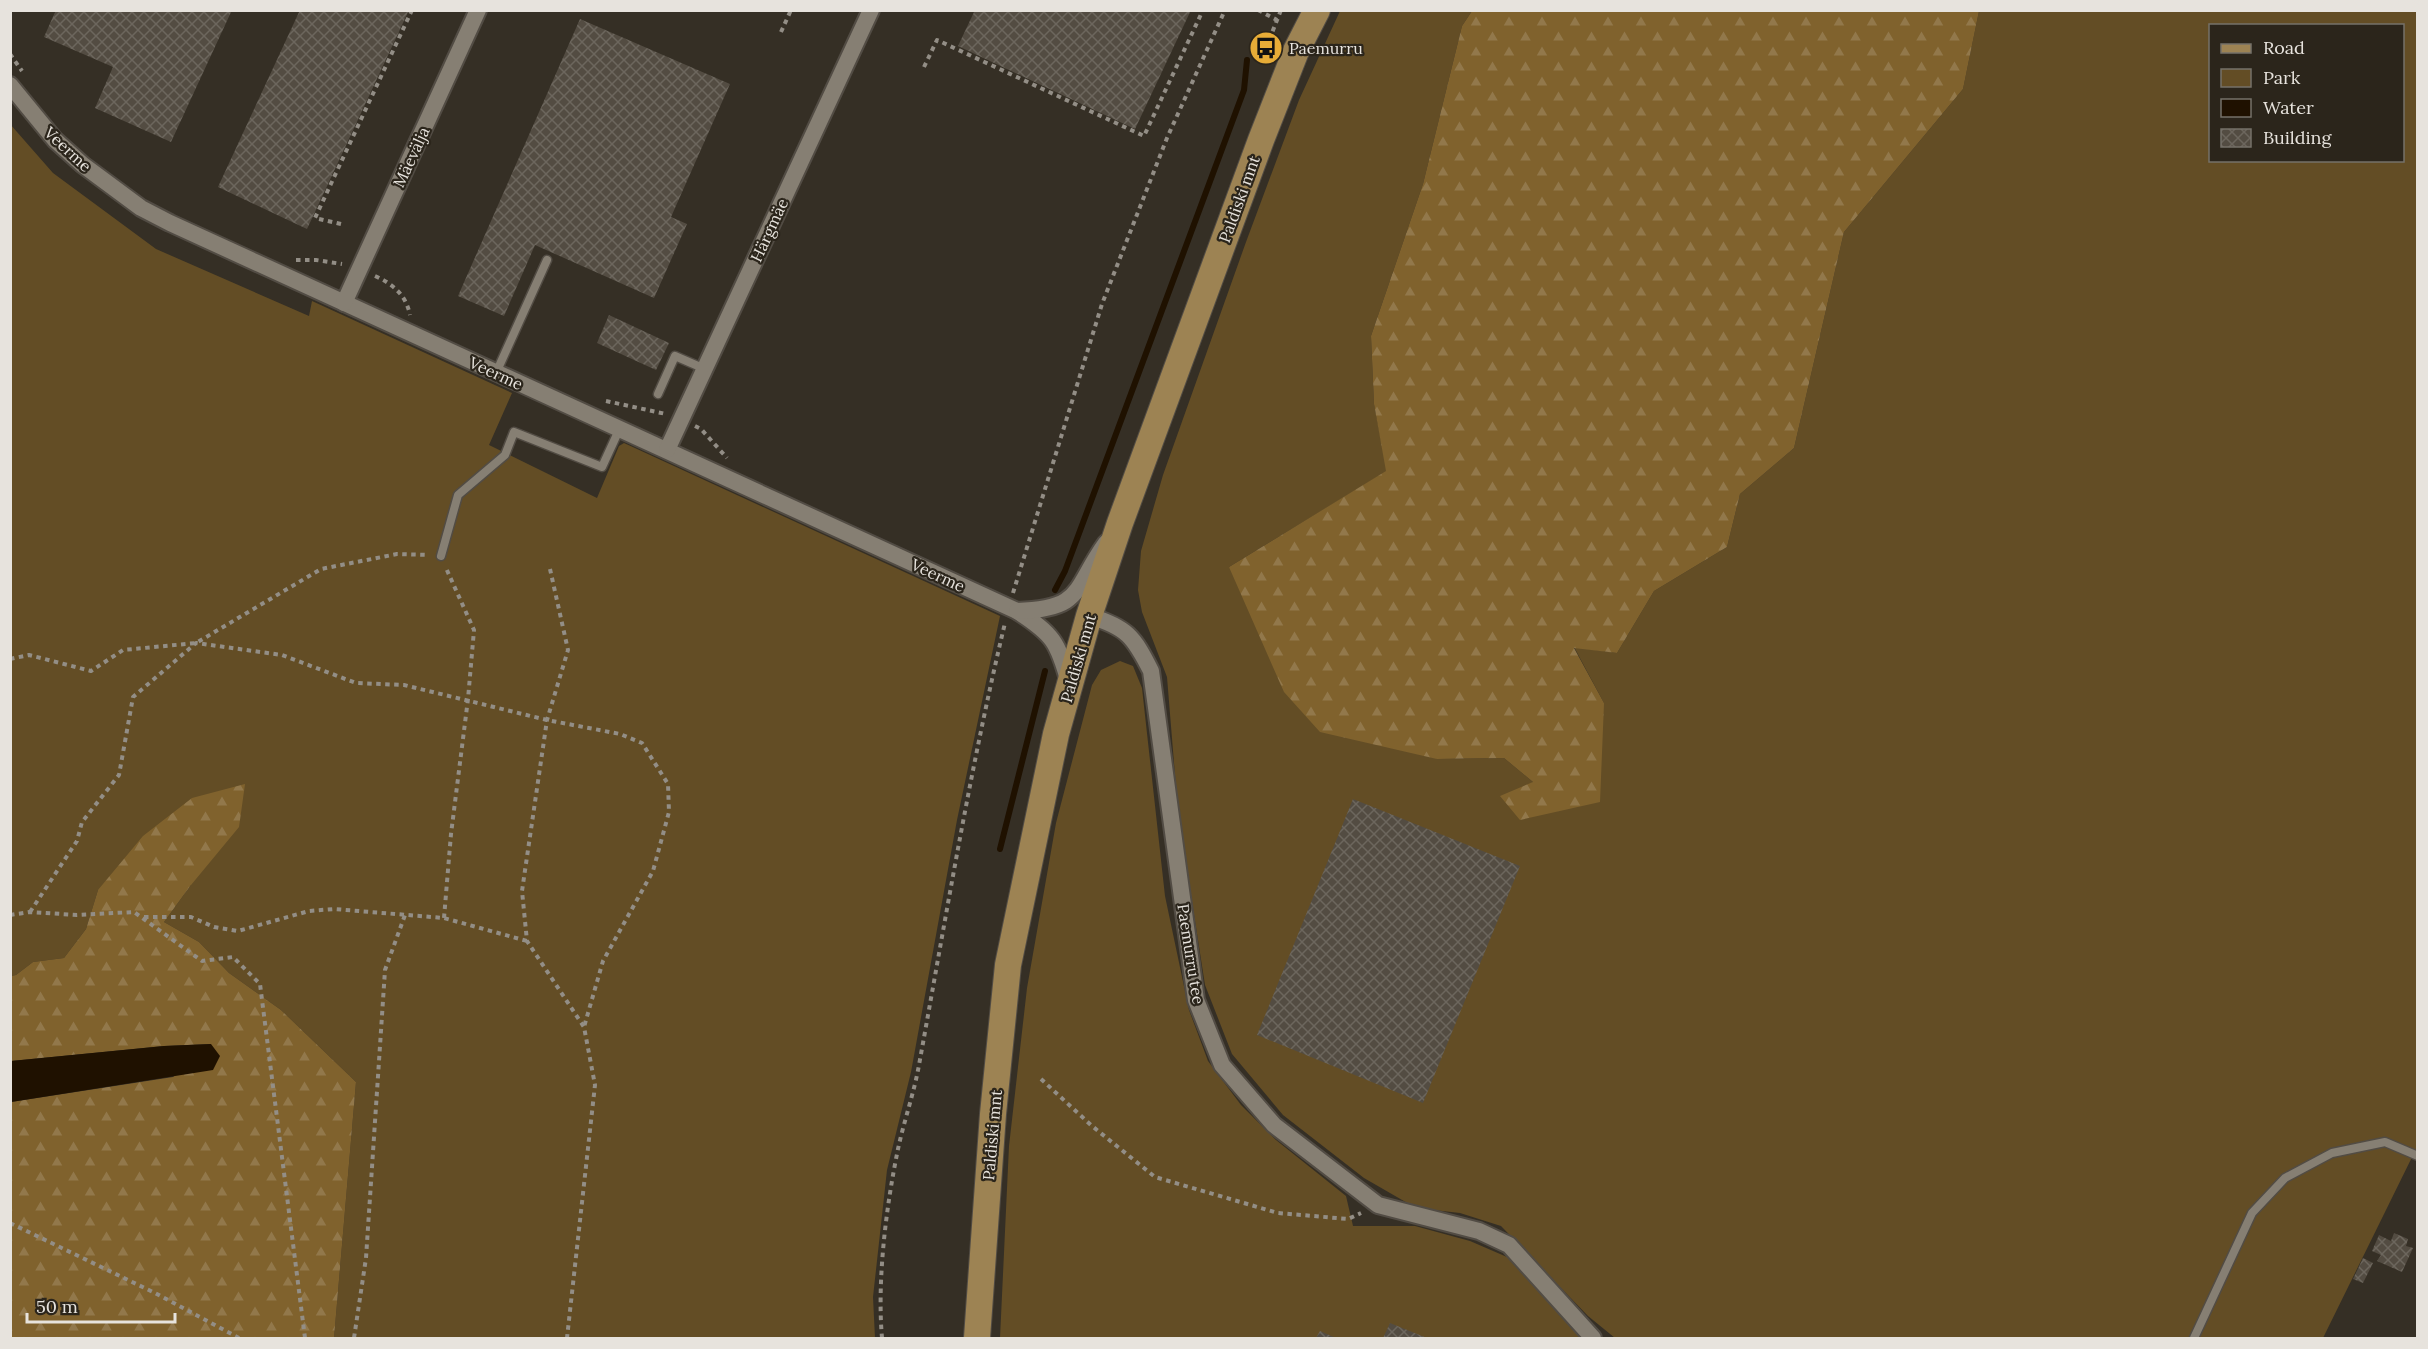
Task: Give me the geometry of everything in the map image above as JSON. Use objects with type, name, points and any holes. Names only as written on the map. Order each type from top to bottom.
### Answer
[{"type":"main road","name":"Paldiski mnt","points":[[977,1338],[993,1114],[1008,965],[1056,734],[1089,616],[1120,523],[1261,140],[1296,51],[1317,10]]},
{"type":"street","name":"Mäevälja","points":[[344,303],[478,10]]},
{"type":"street","name":"Härgmäe","points":[[667,450],[871,10]]},
{"type":"street","name":"Veerme","points":[[10,85],[55,140],[91,171],[141,208],[619,430],[1013,609],[1036,623],[1056,644],[1070,688]]},
{"type":"street","name":"Veerme","points":[[1013,609],[1043,610],[1058,606],[1073,597],[1095,558],[1120,523]]},
{"type":"street","name":"Paemurru tee","points":[[1089,616],[1114,623],[1137,642],[1151,671],[1196,1000],[1222,1065],[1274,1125],[1378,1205],[1479,1231],[1509,1245],[1593,1338]]},
{"type":"lane","points":[[496,373],[547,260]]},
{"type":"lane","points":[[657,394],[675,356],[705,369]]},
{"type":"lane","points":[[441,556],[458,495],[505,454],[514,432],[602,467],[619,430]]},
{"type":"lane","points":[[2194,1338],[2252,1213],[2285,1178],[2332,1153],[2385,1142],[2418,1156]]},
{"type":"path","points":[[341,224],[315,218],[412,10]]},
{"type":"path","points":[[781,32],[791,10]]},
{"type":"path","points":[[924,67],[937,40],[1144,136],[1203,10]]},
{"type":"path","points":[[882,1338],[879,1309],[888,1214],[898,1148],[919,1069],[951,883],[987,698],[1013,609],[1034,518],[1102,304],[1167,138],[1225,10]]},
{"type":"path","points":[[1258,10],[1277,20]]},
{"type":"path","points":[[1266,48],[1281,10]]},
{"type":"path","points":[[10,54],[25,75]]},
{"type":"path","points":[[290,261],[316,260],[345,264],[386,281],[407,300],[410,315],[419,320]]},
{"type":"path","points":[[30,912],[77,841],[82,822],[119,775],[133,697],[196,643],[321,569],[397,554],[441,556],[474,630],[444,918]]},
{"type":"path","points":[[550,569],[568,650],[547,720],[522,891],[527,941],[584,1027],[596,1085],[567,1338]]},
{"type":"path","points":[[10,658],[29,655],[90,671],[123,650],[196,643],[282,655],[356,683],[404,685],[547,720],[620,734],[642,743],[668,784],[669,812],[653,871],[603,961],[584,1027]]},
{"type":"path","points":[[142,917],[191,917],[214,927],[238,931],[309,911],[334,909],[444,918],[527,941]]},
{"type":"path","points":[[10,915],[30,912],[77,915],[134,912],[202,961],[233,957],[260,984],[305,1338]]},
{"type":"path","points":[[354,1338],[366,1257],[385,970],[405,915]]},
{"type":"path","points":[[1041,1079],[1092,1126],[1155,1177],[1278,1213],[1348,1219],[1378,1205]]},
{"type":"path","points":[[10,1223],[155,1293],[239,1338]]},
{"type":"green space","points":[[1340,11],[1472,11],[1462,26],[1423,184],[1371,336],[1374,404],[1387,471],[1229,567],[1437,759],[1504,758],[1533,782],[1520,820],[1604,703],[1574,647],[1617,653],[1654,591],[1727,547],[1740,494],[1794,448],[1844,232],[1963,89],[1979,11],[2417,11],[2417,1147],[2323,1338],[1615,1338],[1588,1316],[1501,1226],[1460,1213],[1416,1208],[1364,1178],[1283,1115],[1232,1054],[1205,985],[1178,812],[1167,677],[1142,612],[1138,590],[1141,551],[1163,475],[1299,100]]},
{"type":"green space","points":[[1472,11],[1979,11],[1963,89],[1844,232],[1794,448],[1740,494],[1727,547],[1654,591],[1617,653],[1574,648],[1604,703],[1600,802],[1520,820],[1500,796],[1533,782],[1504,758],[1437,759],[1320,732],[1284,692],[1229,567],[1386,471],[1374,404],[1371,336],[1423,184],[1462,26]]},
{"type":"green space","points":[[10,124],[53,173],[156,249],[309,316],[312,301],[512,393],[489,445],[597,498],[619,446],[624,443],[1000,616],[957,820],[911,1072],[887,1170],[873,1297],[875,1338],[334,1338],[356,1082],[281,1010],[229,973],[199,942],[164,922],[191,885],[98,890],[86,929],[64,958],[33,962],[16,975],[11,976]]},
{"type":"green space","points":[[1120,661],[1133,666],[1142,688],[1165,896],[1189,1010],[1208,1061],[1241,1105],[1276,1140],[1346,1196],[1353,1226],[1415,1226],[1470,1241],[1507,1257],[1581,1338],[1000,1338],[1009,1146],[1027,988],[1056,823],[1092,685],[1101,670]]},
{"type":"green space","points":[[245,784],[239,827],[164,922],[199,942],[229,973],[281,1010],[356,1082],[334,1338],[11,1338],[11,1102],[173,1077],[211,1044],[164,1046],[11,1061],[11,976],[16,975],[33,962],[64,958],[86,929],[98,890],[143,836],[192,798]]},
{"type":"water","points":[[211,1044],[220,1056],[213,1070],[11,1102],[11,1061],[164,1046]]},
{"type":"building","points":[[56,10],[232,10],[171,142],[95,108],[113,67],[44,37]]},
{"type":"building","points":[[300,10],[409,10],[307,229],[218,187]]},
{"type":"building","points":[[975,10],[1191,10],[1135,129],[958,46]]},
{"type":"building","points":[[580,19],[730,84],[671,217],[687,224],[654,298],[535,245],[504,316],[458,296]]},
{"type":"building","points":[[609,315],[669,343],[656,370],[597,343]]},
{"type":"building","points":[[1353,799],[1520,866],[1423,1103],[1257,1035]]},
{"type":"building","points":[[2394,1233],[2408,1239],[2406,1246],[2413,1248],[2402,1272],[2377,1261],[2381,1255],[2372,1251],[2379,1235],[2391,1241]]},
{"type":"building","points":[[2363,1258],[2373,1263],[2363,1283],[2353,1279]]},
{"type":"building","points":[[1390,1323],[1427,1338],[1383,1338]]},
{"type":"building","points":[[1320,1331],[1336,1338],[1316,1338]]},
{"type":"waterway","points":[[1055,590],[1065,571],[1244,90],[1247,60]]},
{"type":"waterway","points":[[1000,849],[1045,671]]},
{"type":"place","name":"Paemurru","points":[[1266,48]]}]
